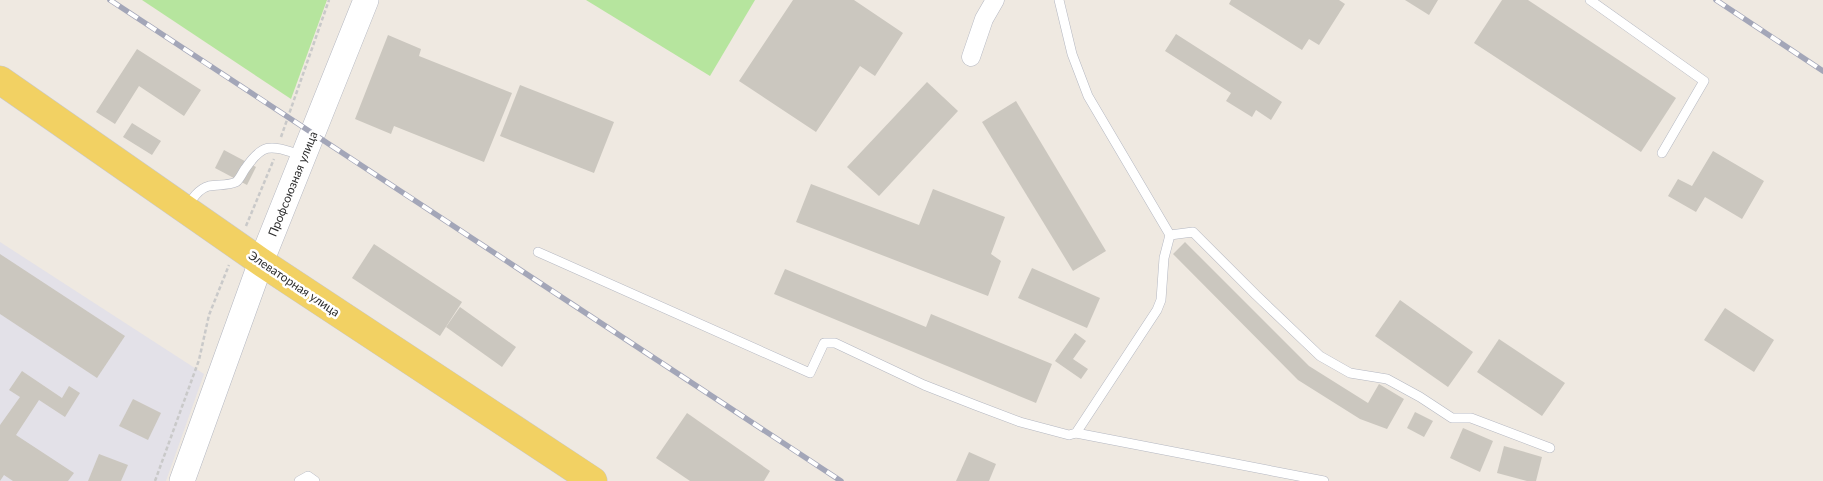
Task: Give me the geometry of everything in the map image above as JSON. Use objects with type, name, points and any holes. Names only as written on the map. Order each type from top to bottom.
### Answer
[{"type":"main road","name":"Профсоюзная улица","points":[[182,481],[261,262],[366,0]]},
{"type":"main road","name":"Элеваторная улица","points":[[0,80],[261,262],[593,481]]},
{"type":"street","points":[[971,57],[984,19],[996,0]]},
{"type":"lane","points":[[1059,0],[1072,54],[1088,96],[1170,235],[1164,258],[1161,300],[1157,310],[1076,434]]},
{"type":"lane","points":[[1590,0],[1704,82],[1662,152]]},
{"type":"lane","points":[[185,210],[196,193],[208,186],[223,186],[237,181],[255,154],[261,150],[278,148],[304,156]]},
{"type":"lane","points":[[1170,235],[1193,232],[1256,296],[1320,356],[1350,373],[1387,379],[1420,397],[1452,418],[1471,418],[1550,448]]},
{"type":"lane","points":[[538,252],[810,374],[824,343],[835,343],[924,385],[1020,422],[1069,435],[1076,434],[1324,481]]},
{"type":"lane","points":[[298,481],[308,476],[315,481]]},
{"type":"shaded area","points":[[0,242],[204,374],[166,481],[0,481]]},
{"type":"green space","points":[[142,0],[327,0],[291,99]]},
{"type":"green space","points":[[586,0],[755,0],[710,76]]},
{"type":"building","points":[[793,0],[854,0],[903,33],[875,76],[860,66],[816,132],[739,81]]},
{"type":"building","points":[[1231,0],[1339,0],[1345,4],[1319,45],[1309,39],[1302,50],[1229,4]]},
{"type":"building","points":[[1405,0],[1438,0],[1429,15]]},
{"type":"building","points":[[1502,0],[1528,0],[1676,98],[1641,152],[1474,43]]},
{"type":"building","points":[[1176,34],[1282,102],[1271,120],[1256,110],[1252,117],[1226,101],[1231,93],[1165,51]]},
{"type":"building","points":[[388,35],[421,49],[419,56],[512,93],[484,162],[394,126],[391,134],[355,119]]},
{"type":"building","points":[[137,49],[201,90],[184,116],[139,86],[115,124],[96,112]]},
{"type":"building","points":[[927,82],[958,111],[879,196],[847,167]]},
{"type":"building","points":[[520,85],[614,122],[594,173],[500,136]]},
{"type":"building","points":[[1016,101],[1106,251],[1073,271],[982,122]]},
{"type":"building","points":[[132,123],[161,141],[152,155],[123,137]]},
{"type":"building","points":[[224,150],[256,167],[247,185],[215,168]]},
{"type":"building","points":[[1713,151],[1764,181],[1742,219],[1705,197],[1696,212],[1668,196],[1678,179],[1692,186]]},
{"type":"building","points":[[811,184],[919,225],[933,189],[1005,217],[991,254],[1001,261],[988,296],[796,222]]},
{"type":"building","points":[[1185,242],[1309,366],[1368,403],[1379,384],[1404,399],[1387,429],[1360,419],[1298,380],[1173,254]]},
{"type":"building","points":[[374,244],[462,302],[440,336],[352,278]]},
{"type":"building","points":[[0,254],[125,336],[97,378],[0,314]]},
{"type":"building","points":[[1032,268],[1100,298],[1087,328],[1018,298]]},
{"type":"building","points":[[785,269],[926,327],[931,314],[1052,364],[1036,403],[774,294]]},
{"type":"building","points":[[1400,300],[1473,352],[1448,387],[1375,336]]},
{"type":"building","points":[[460,307],[516,347],[502,367],[446,327]]},
{"type":"building","points":[[1725,308],[1774,340],[1754,372],[1704,340]]},
{"type":"building","points":[[1075,333],[1086,341],[1073,359],[1088,369],[1081,379],[1055,361]]},
{"type":"building","points":[[1499,339],[1565,383],[1542,416],[1477,372]]},
{"type":"building","points":[[22,371],[62,398],[69,386],[80,393],[65,417],[39,400],[16,435],[74,473],[68,481],[13,481],[4,475],[0,481],[0,425],[20,397],[9,390]]},
{"type":"building","points":[[133,399],[161,413],[148,440],[119,426]]},
{"type":"building","points":[[1415,412],[1433,421],[1424,437],[1407,428]]},
{"type":"building","points":[[687,413],[770,471],[764,481],[690,481],[656,458]]},
{"type":"building","points":[[1463,428],[1493,441],[1480,472],[1450,458]]},
{"type":"building","points":[[1504,446],[1542,457],[1536,481],[1527,481],[1497,473]]},
{"type":"building","points":[[969,452],[996,464],[989,481],[956,481]]},
{"type":"building","points":[[99,454],[128,465],[121,481],[88,481]]},
{"type":"railway","points":[[110,0],[841,481]]},
{"type":"railway","points":[[1716,0],[1823,71]]}]
